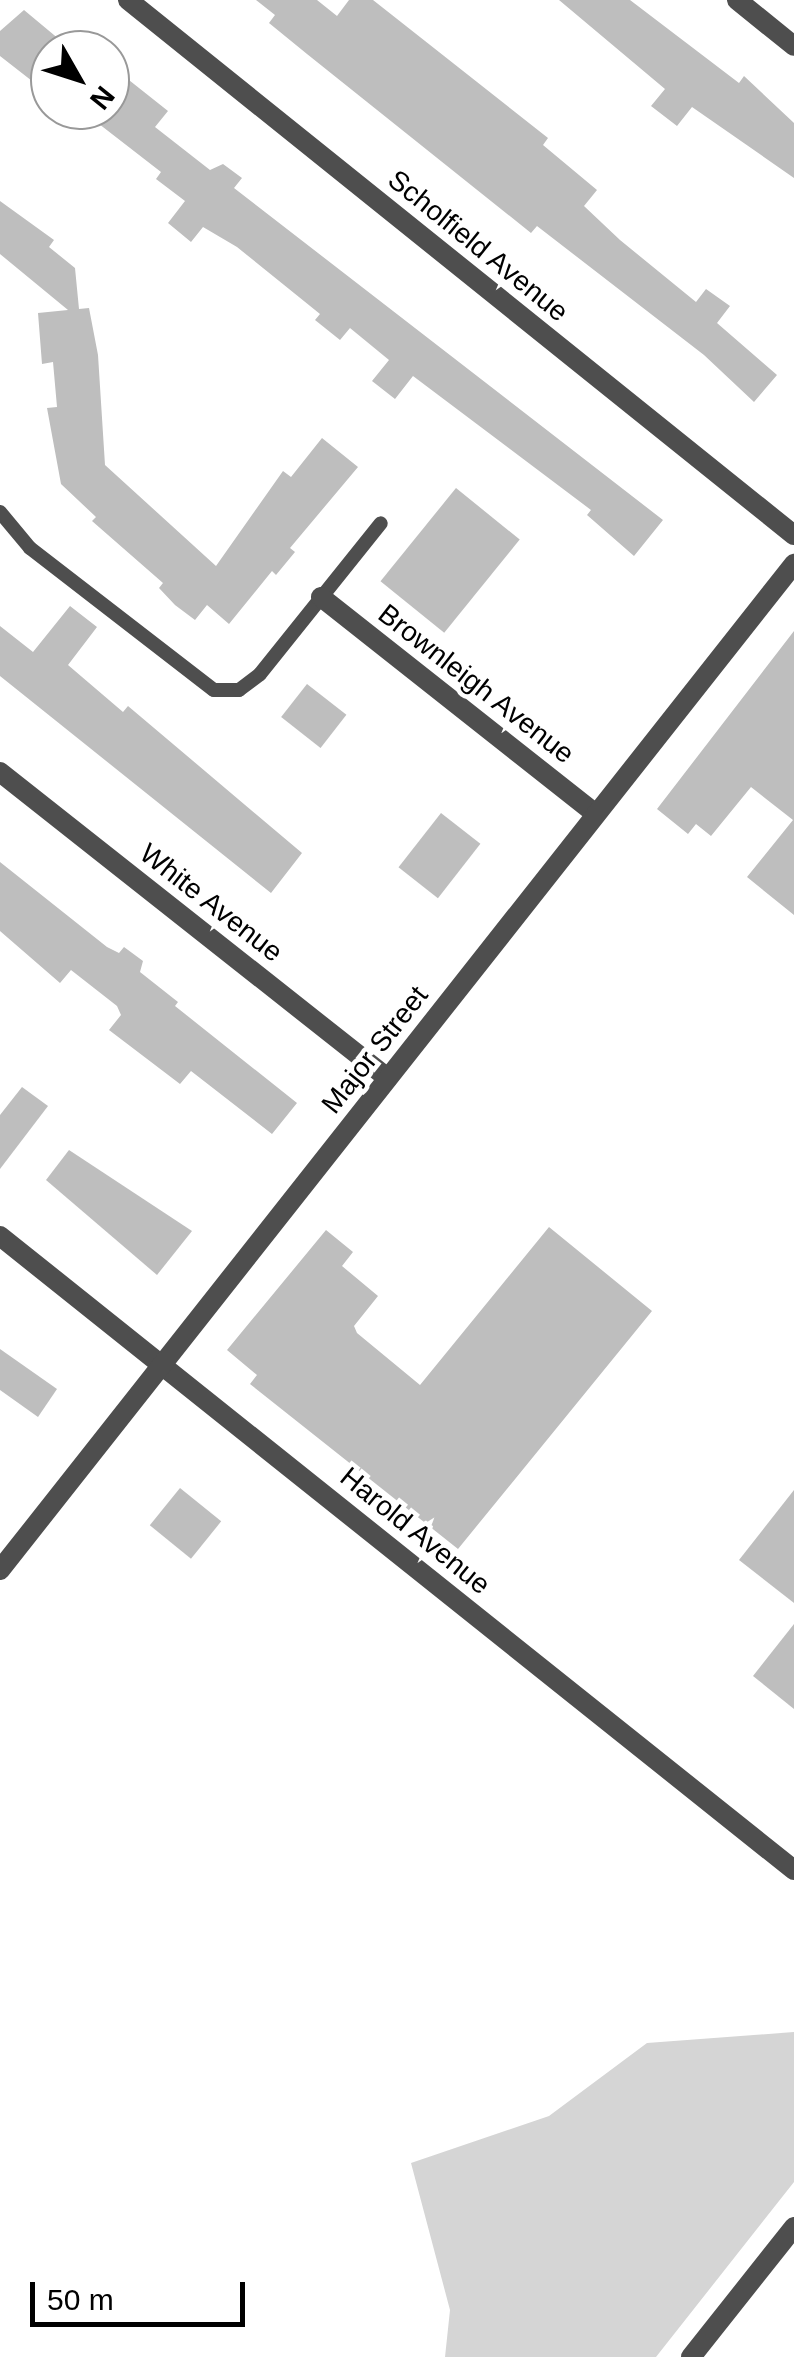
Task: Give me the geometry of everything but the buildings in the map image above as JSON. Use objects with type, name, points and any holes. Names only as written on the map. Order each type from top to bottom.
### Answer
[{"type":"street","name":"Scholfield Avenue","points":[[128,0],[794,535]]},
{"type":"street","points":[[737,0],[794,46]]},
{"type":"street","name":"Major Street","points":[[0,1570],[794,564]]},
{"type":"street","name":"Brownleigh Avenue","points":[[321,597],[596,814]]},
{"type":"street","name":"White Avenue","points":[[0,772],[388,1078]]},
{"type":"street","name":"Harold Avenue","points":[[0,1236],[794,1870]]},
{"type":"street","points":[[691,2357],[794,2227]]},
{"type":"lane","points":[[0,512],[30,548],[214,690],[239,690],[260,674],[381,522]]},
{"type":"shaded area","points":[[794,2032],[794,2182],[656,2357],[445,2357],[450,2310],[411,2163],[549,2116],[647,2043]]}]
